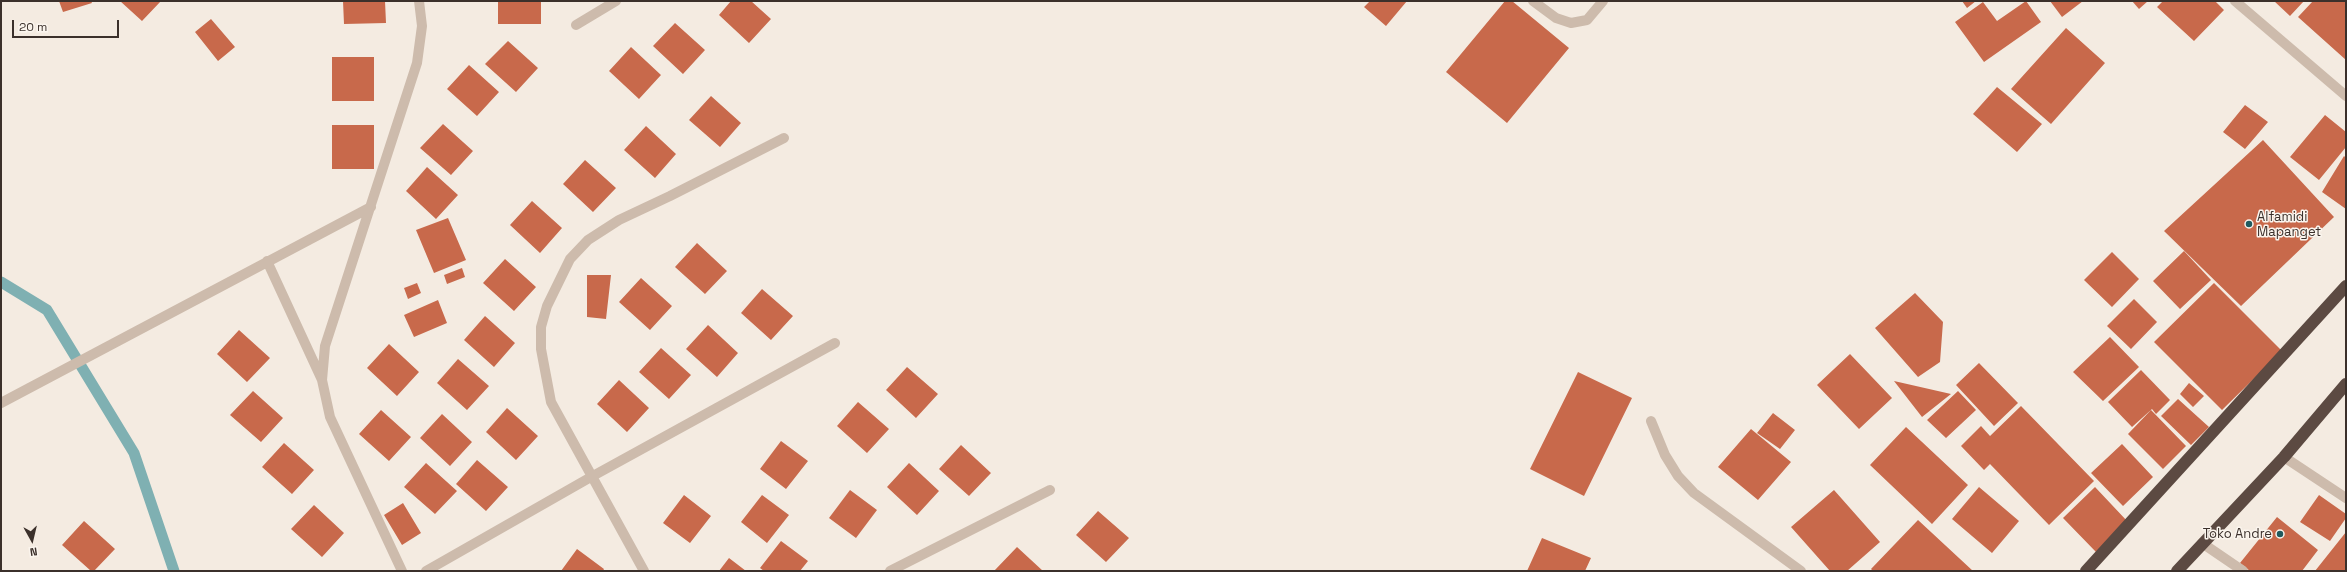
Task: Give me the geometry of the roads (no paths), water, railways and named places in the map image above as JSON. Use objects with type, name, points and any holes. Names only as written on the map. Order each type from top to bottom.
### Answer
[{"type":"highway","points":[[2086,571],[2346,286]]},
{"type":"highway","points":[[2177,571],[2284,457],[2346,384]]},
{"type":"street","points":[[322,380],[326,346],[417,63],[422,26],[419,1]]},
{"type":"street","points":[[576,25],[616,1]]},
{"type":"street","points":[[1533,1],[1556,18],[1571,23],[1587,20],[1603,1]]},
{"type":"street","points":[[2235,1],[2346,96]]},
{"type":"street","points":[[644,571],[590,476],[551,402],[541,349],[541,327],[547,306],[570,259],[588,240],[619,220],[670,196],[784,138]]},
{"type":"street","points":[[1,403],[371,207]]},
{"type":"street","points":[[268,261],[322,380],[330,417],[402,571]]},
{"type":"street","points":[[426,571],[590,476],[835,343]]},
{"type":"street","points":[[1651,422],[1665,455],[1678,476],[1694,493],[1801,571]]},
{"type":"street","points":[[2284,457],[2346,498]]},
{"type":"street","points":[[890,571],[1050,490]]},
{"type":"street","points":[[2202,543],[2244,571]]},
{"type":"waterway","points":[[1,282],[47,310],[134,453],[174,571]]},
{"type":"place","name":"Alfamidi Mapanget","points":[[2249,224]]},
{"type":"place","name":"Toko Andre","points":[[2280,534]]}]
